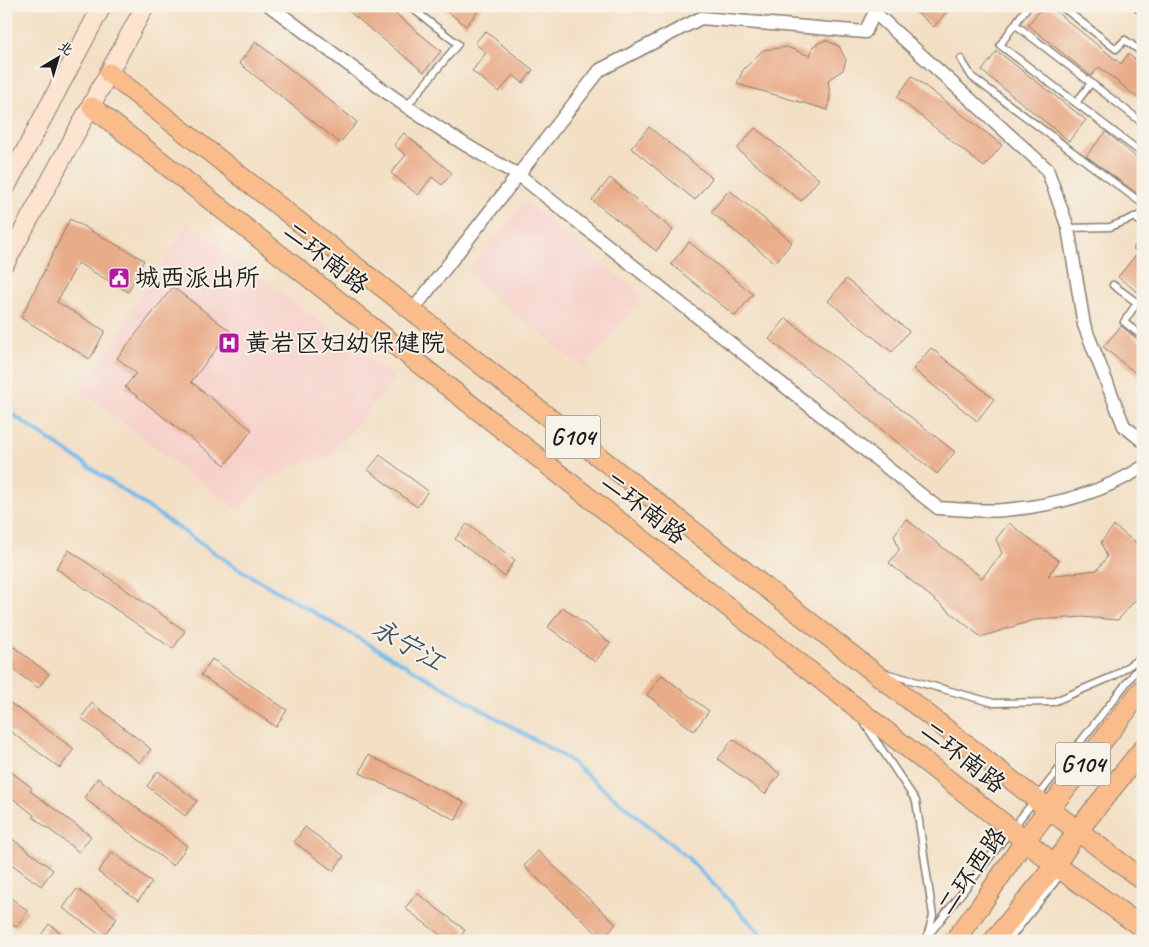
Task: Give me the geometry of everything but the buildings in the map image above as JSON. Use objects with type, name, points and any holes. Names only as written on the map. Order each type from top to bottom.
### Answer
[{"type":"highway","name":"二环西路","points":[[1019,835],[1043,804],[1143,689]]},
{"type":"highway","name":"G104","points":[[1059,868],[1078,830],[1143,749]]},
{"type":"highway","name":"二环南路","points":[[1043,804],[1143,880]]},
{"type":"highway","name":"二环南路","points":[[1019,835],[1059,868],[1143,928]]},
{"type":"main road","points":[[6,187],[102,6]]},
{"type":"main road","points":[[6,262],[92,108],[146,6]]},
{"type":"main road","name":"二环南路","points":[[109,74],[1043,804]]},
{"type":"main road","name":"二环南路","points":[[92,108],[1019,835]]},
{"type":"main road","name":"二环西路","points":[[954,941],[982,905],[1019,835]]},
{"type":"main road","points":[[992,941],[1059,868]]},
{"type":"street","points":[[270,6],[406,107],[475,152],[519,175],[938,508],[1003,510],[1071,500],[1118,482],[1143,467]]},
{"type":"street","points":[[1139,6],[1143,8]]},
{"type":"street","points":[[412,311],[600,70],[701,18],[865,32],[876,10],[1047,169],[1068,228],[1084,326],[1124,426],[1143,441]]},
{"type":"lane","points":[[406,107],[458,44],[409,6]]},
{"type":"lane","points":[[1028,6],[1000,45],[1143,154]]},
{"type":"lane","points":[[1061,6],[1116,49],[1125,40],[1143,53]]},
{"type":"lane","points":[[1016,25],[1143,123]]},
{"type":"lane","points":[[961,59],[972,77],[1143,204]]},
{"type":"lane","points":[[1076,103],[1091,83]]},
{"type":"lane","points":[[1068,228],[1110,226],[1143,214]]},
{"type":"lane","points":[[1134,217],[1143,224]]},
{"type":"lane","points":[[1143,241],[1138,248],[1143,252]]},
{"type":"lane","points":[[1113,285],[1140,305],[1124,322],[1143,337]]},
{"type":"lane","points":[[870,668],[994,703],[1053,702],[1114,676],[1143,656]]},
{"type":"lane","points":[[1043,804],[1143,662]]},
{"type":"lane","points":[[849,702],[916,801],[932,916],[926,939]]},
{"type":"lane","points":[[926,939],[1019,835]]},
{"type":"lane","points":[[1008,941],[1059,868]]},
{"type":"shaded area","points":[[526,202],[643,296],[583,369],[466,272]]},
{"type":"shaded area","name":"黄岩区妇幼保健院","points":[[188,222],[396,379],[327,459],[296,464],[267,480],[238,511],[81,391]]},
{"type":"waterway","name":"永宁江","points":[[6,410],[237,568],[566,758],[688,858],[768,941]]},
{"type":"place","name":"城西派出所","points":[[119,278]]},
{"type":"place","name":"黄岩区妇幼保健院","points":[[229,343]]}]
